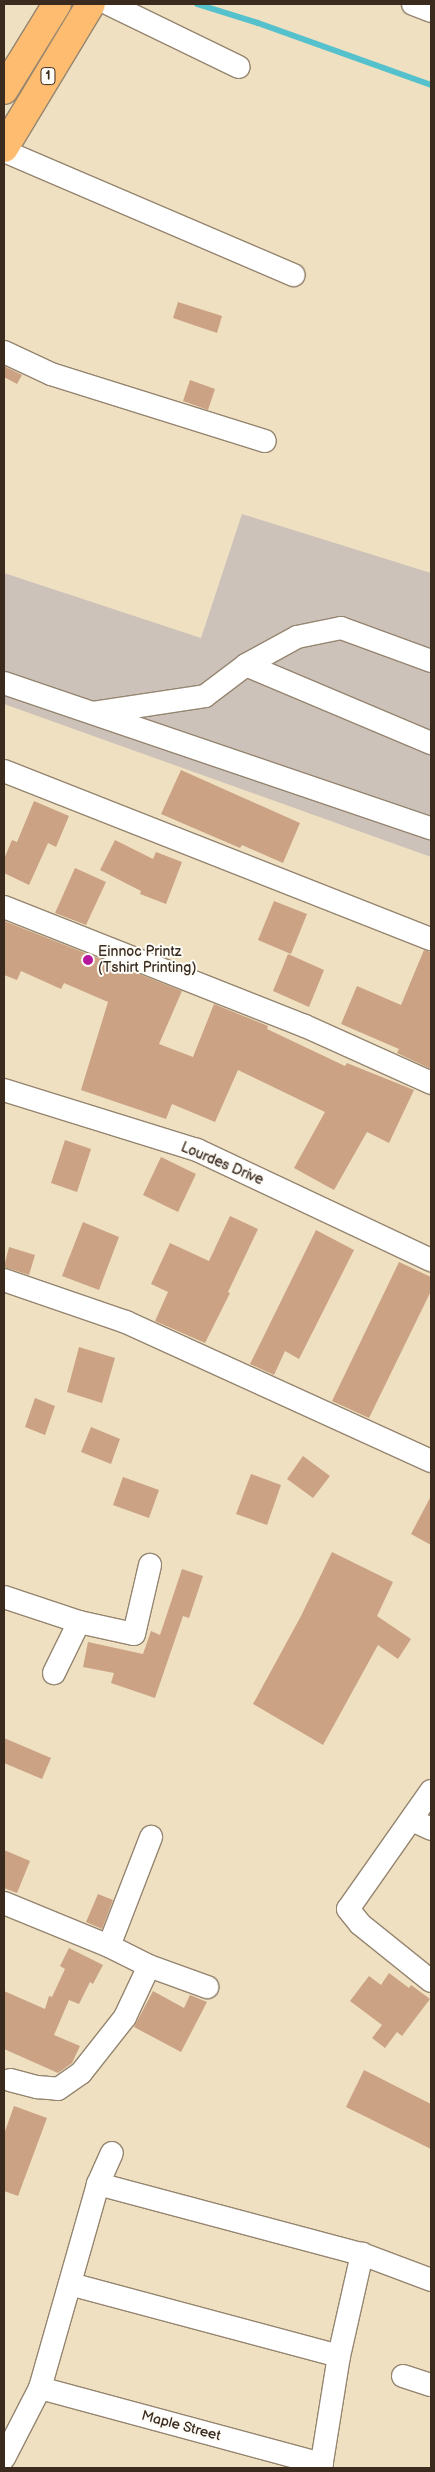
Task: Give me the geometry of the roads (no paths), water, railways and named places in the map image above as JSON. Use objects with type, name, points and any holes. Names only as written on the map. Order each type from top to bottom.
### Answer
[{"type":"highway","name":"1","points":[[8,74],[57,4]]},
{"type":"highway","name":"1","points":[[4,150],[91,4]]},
{"type":"street","points":[[109,4],[239,67]]},
{"type":"street","points":[[413,4],[431,11]]},
{"type":"street","points":[[4,150],[294,274]]},
{"type":"street","points":[[4,352],[51,374],[265,441]]},
{"type":"street","points":[[90,714],[205,696],[246,665],[297,637],[341,628],[431,661]]},
{"type":"street","points":[[246,665],[431,743]]},
{"type":"street","points":[[4,684],[431,828]]},
{"type":"street","points":[[4,771],[431,939]]},
{"type":"street","points":[[4,907],[305,1026],[431,1083]]},
{"type":"street","name":"Lourdes Drive","points":[[4,1090],[197,1150],[431,1260]]},
{"type":"street","points":[[4,1280],[126,1322],[431,1461]]},
{"type":"street","points":[[4,1597],[79,1622],[134,1634],[150,1565]]},
{"type":"street","points":[[54,1673],[79,1622]]},
{"type":"street","points":[[431,1791],[422,1824],[348,1909],[360,1924],[431,1981]]},
{"type":"street","points":[[109,1946],[151,1837]]},
{"type":"street","points":[[4,1903],[109,1946],[149,1966],[206,1987]]},
{"type":"street","points":[[6,2084],[58,2089],[81,2073],[125,2017],[149,1966]]},
{"type":"street","points":[[4,2458],[40,2388],[98,2184],[112,2153]]},
{"type":"street","points":[[98,2184],[362,2254],[431,2280]]},
{"type":"street","points":[[321,2466],[339,2356],[362,2254]]},
{"type":"street","points":[[70,2284],[339,2356]]},
{"type":"street","points":[[403,2376],[431,2384]]},
{"type":"street","name":"Maple Street","points":[[40,2388],[321,2466]]},
{"type":"waterway","points":[[197,4],[258,23],[431,85]]},
{"type":"place","name":"Einnoc Printz (Tshirt Printing)","points":[[88,960]]}]
